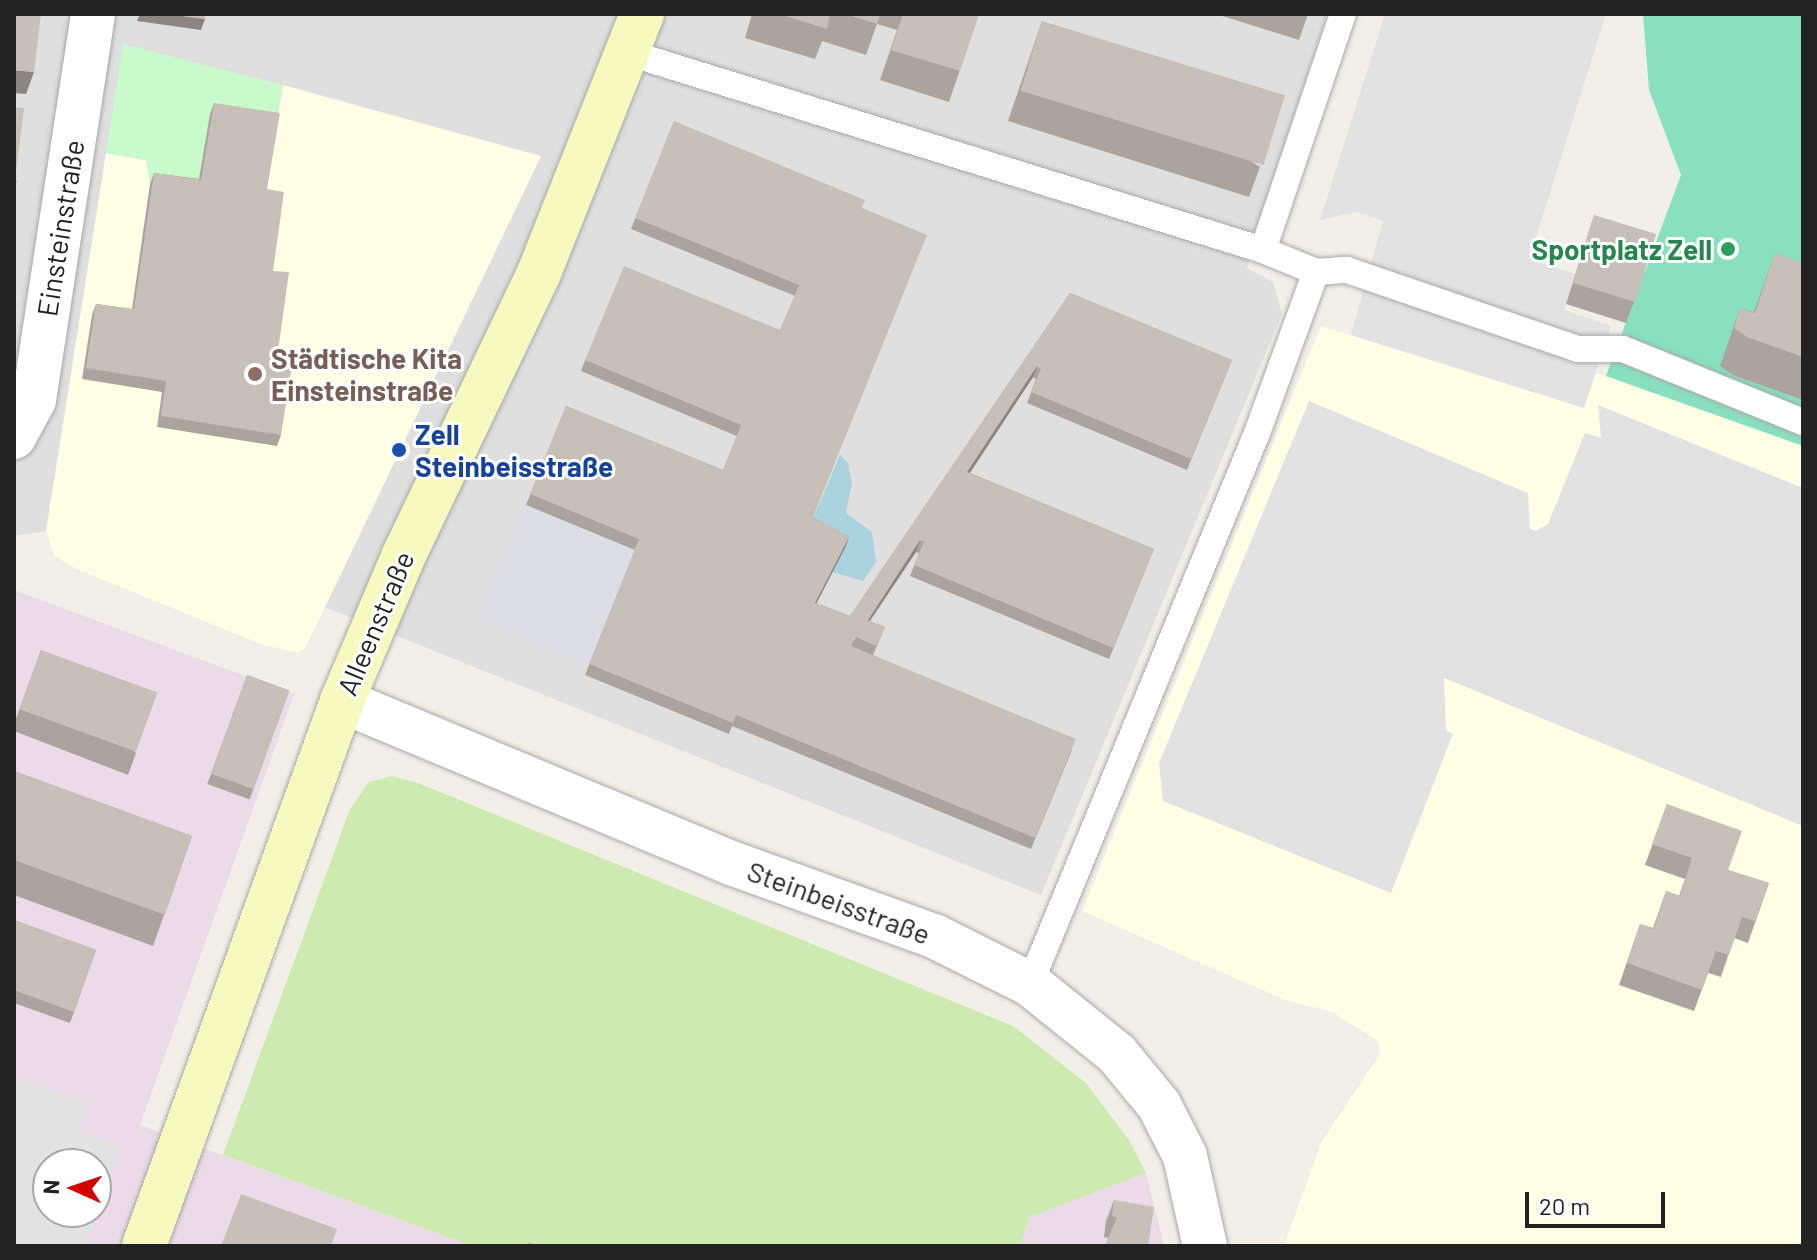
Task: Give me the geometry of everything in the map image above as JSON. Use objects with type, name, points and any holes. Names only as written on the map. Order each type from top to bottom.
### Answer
[{"type":"street","name":"Einsteinstraße","points":[[14,437],[34,400],[93,14]]},
{"type":"street","name":"Alleenstraße","points":[[144,1246],[342,701],[409,543],[539,273],[636,33]]},
{"type":"street","name":"Steinbeisstraße","points":[[342,701],[731,863],[934,936],[1030,984],[1117,1054],[1159,1105],[1185,1156],[1205,1246]]},
{"type":"lane","points":[[1263,250],[1343,14]]},
{"type":"lane","points":[[636,33],[1263,250],[1316,272],[1347,270],[1578,349],[1623,349],[1803,422]]},
{"type":"lane","points":[[1030,984],[1257,433],[1316,272]]},
{"type":"shaded area","points":[[14,14],[1327,14],[1247,268],[1273,282],[1282,314],[1041,895],[325,607],[305,649],[297,653],[263,645],[76,569],[54,556],[46,531],[14,536]]},
{"type":"shaded area","points":[[1385,14],[1606,14],[1531,253],[1541,263],[1575,274],[1564,310],[1611,326],[1584,408],[1351,335],[1383,221],[1357,212],[1320,220]]},
{"type":"shaded area","name":"Städtische Kita Einsteinstraße","points":[[283,85],[541,156],[305,649],[297,653],[263,645],[76,569],[54,556],[46,531],[106,153],[146,160],[210,114],[276,124]]},
{"type":"shaded area","points":[[1321,326],[1584,408],[1596,373],[1803,446],[1803,1246],[1284,1246],[1321,1143],[1380,1054],[1378,1041],[1332,1012],[1285,1000],[1082,911]]},
{"type":"shaded area","points":[[1309,401],[1528,493],[1530,529],[1536,531],[1548,524],[1585,433],[1601,438],[1598,405],[1803,488],[1803,826],[1444,678],[1446,730],[1453,734],[1391,893],[1163,801],[1159,763]]},
{"type":"shaded area","points":[[526,505],[635,549],[589,664],[480,620]]},
{"type":"shaded area","points":[[14,590],[294,694],[140,1125],[472,1246],[14,1246]]},
{"type":"shaded area","points":[[14,1078],[90,1103],[79,1131],[121,1145],[112,1171],[112,1148],[32,1148],[32,1228],[92,1228],[86,1246],[14,1246]]},
{"type":"shaded area","points":[[1146,1173],[1164,1246],[1020,1246],[1030,1217]]},
{"type":"green space","name":"Sportplatz Zell","points":[[1643,14],[1803,14],[1803,446],[1606,376],[1681,175],[1649,90]]},
{"type":"green space","points":[[123,44],[283,85],[276,124],[197,191],[150,184],[146,160],[106,153]]},
{"type":"green space","points":[[392,776],[418,783],[1013,1026],[1086,1083],[1129,1140],[1146,1173],[1030,1217],[1020,1246],[472,1246],[223,1155],[350,809],[369,782]]},
{"type":"water","points":[[840,455],[848,463],[852,483],[846,513],[872,532],[876,562],[863,581],[832,572],[809,528]]},
{"type":"building","points":[[14,14],[41,14],[34,72],[14,70]]},
{"type":"building","points":[[168,14],[206,14],[205,19]]},
{"type":"building","points":[[779,14],[830,14],[827,29]]},
{"type":"building","points":[[845,14],[880,14],[877,24]]},
{"type":"building","points":[[903,14],[979,14],[960,71],[891,50]]},
{"type":"building","points":[[1042,21],[1285,95],[1264,165],[1021,91]]},
{"type":"building","name":"Städtische Kita Einsteinstraße","points":[[214,103],[280,113],[267,189],[284,192],[273,271],[289,272],[278,351],[294,353],[281,435],[161,416],[166,381],[86,368],[96,304],[134,309],[154,173],[201,180]]},
{"type":"building","points":[[14,107],[24,108],[15,180],[14,180]]},
{"type":"building","points":[[674,121],[865,200],[862,208],[927,235],[813,517],[849,537],[815,603],[850,616],[1070,293],[1232,360],[1191,459],[1031,392],[1041,369],[1037,366],[967,472],[1154,549],[1113,648],[914,565],[924,542],[920,540],[868,620],[885,627],[876,646],[856,637],[851,646],[1076,739],[1035,838],[736,715],[733,723],[589,664],[639,539],[530,494],[566,406],[723,470],[741,425],[585,360],[624,266],[780,330],[799,285],[635,218]]},
{"type":"building","points":[[1594,215],[1656,234],[1635,302],[1573,283]]},
{"type":"building","points":[[1775,253],[1803,263],[1803,357],[1747,337],[1734,328],[1740,308],[1755,313]]},
{"type":"building","points":[[41,650],[158,692],[136,752],[19,709]]},
{"type":"building","points":[[247,675],[289,690],[253,789],[211,774]]},
{"type":"building","points":[[14,771],[192,836],[165,915],[14,860]]},
{"type":"building","points":[[1667,804],[1742,831],[1728,870],[1769,883],[1755,921],[1742,917],[1729,955],[1716,951],[1702,990],[1627,963],[1640,924],[1654,929],[1666,891],[1680,896],[1692,858],[1652,844]]},
{"type":"building","points":[[14,920],[96,950],[74,1012],[14,990]]},
{"type":"building","points":[[241,1194],[337,1229],[331,1246],[221,1246]]},
{"type":"building","points":[[1114,1200],[1154,1207],[1148,1246],[1105,1246],[1117,1217],[1112,1216]]},
{"type":"place","name":"Sportplatz Zell","points":[[1728,249]]},
{"type":"place","name":"Städtische Kita Einsteinstraße","points":[[255,374]]},
{"type":"place","name":"Zell Steinbeisstraße","points":[[399,450]]}]
